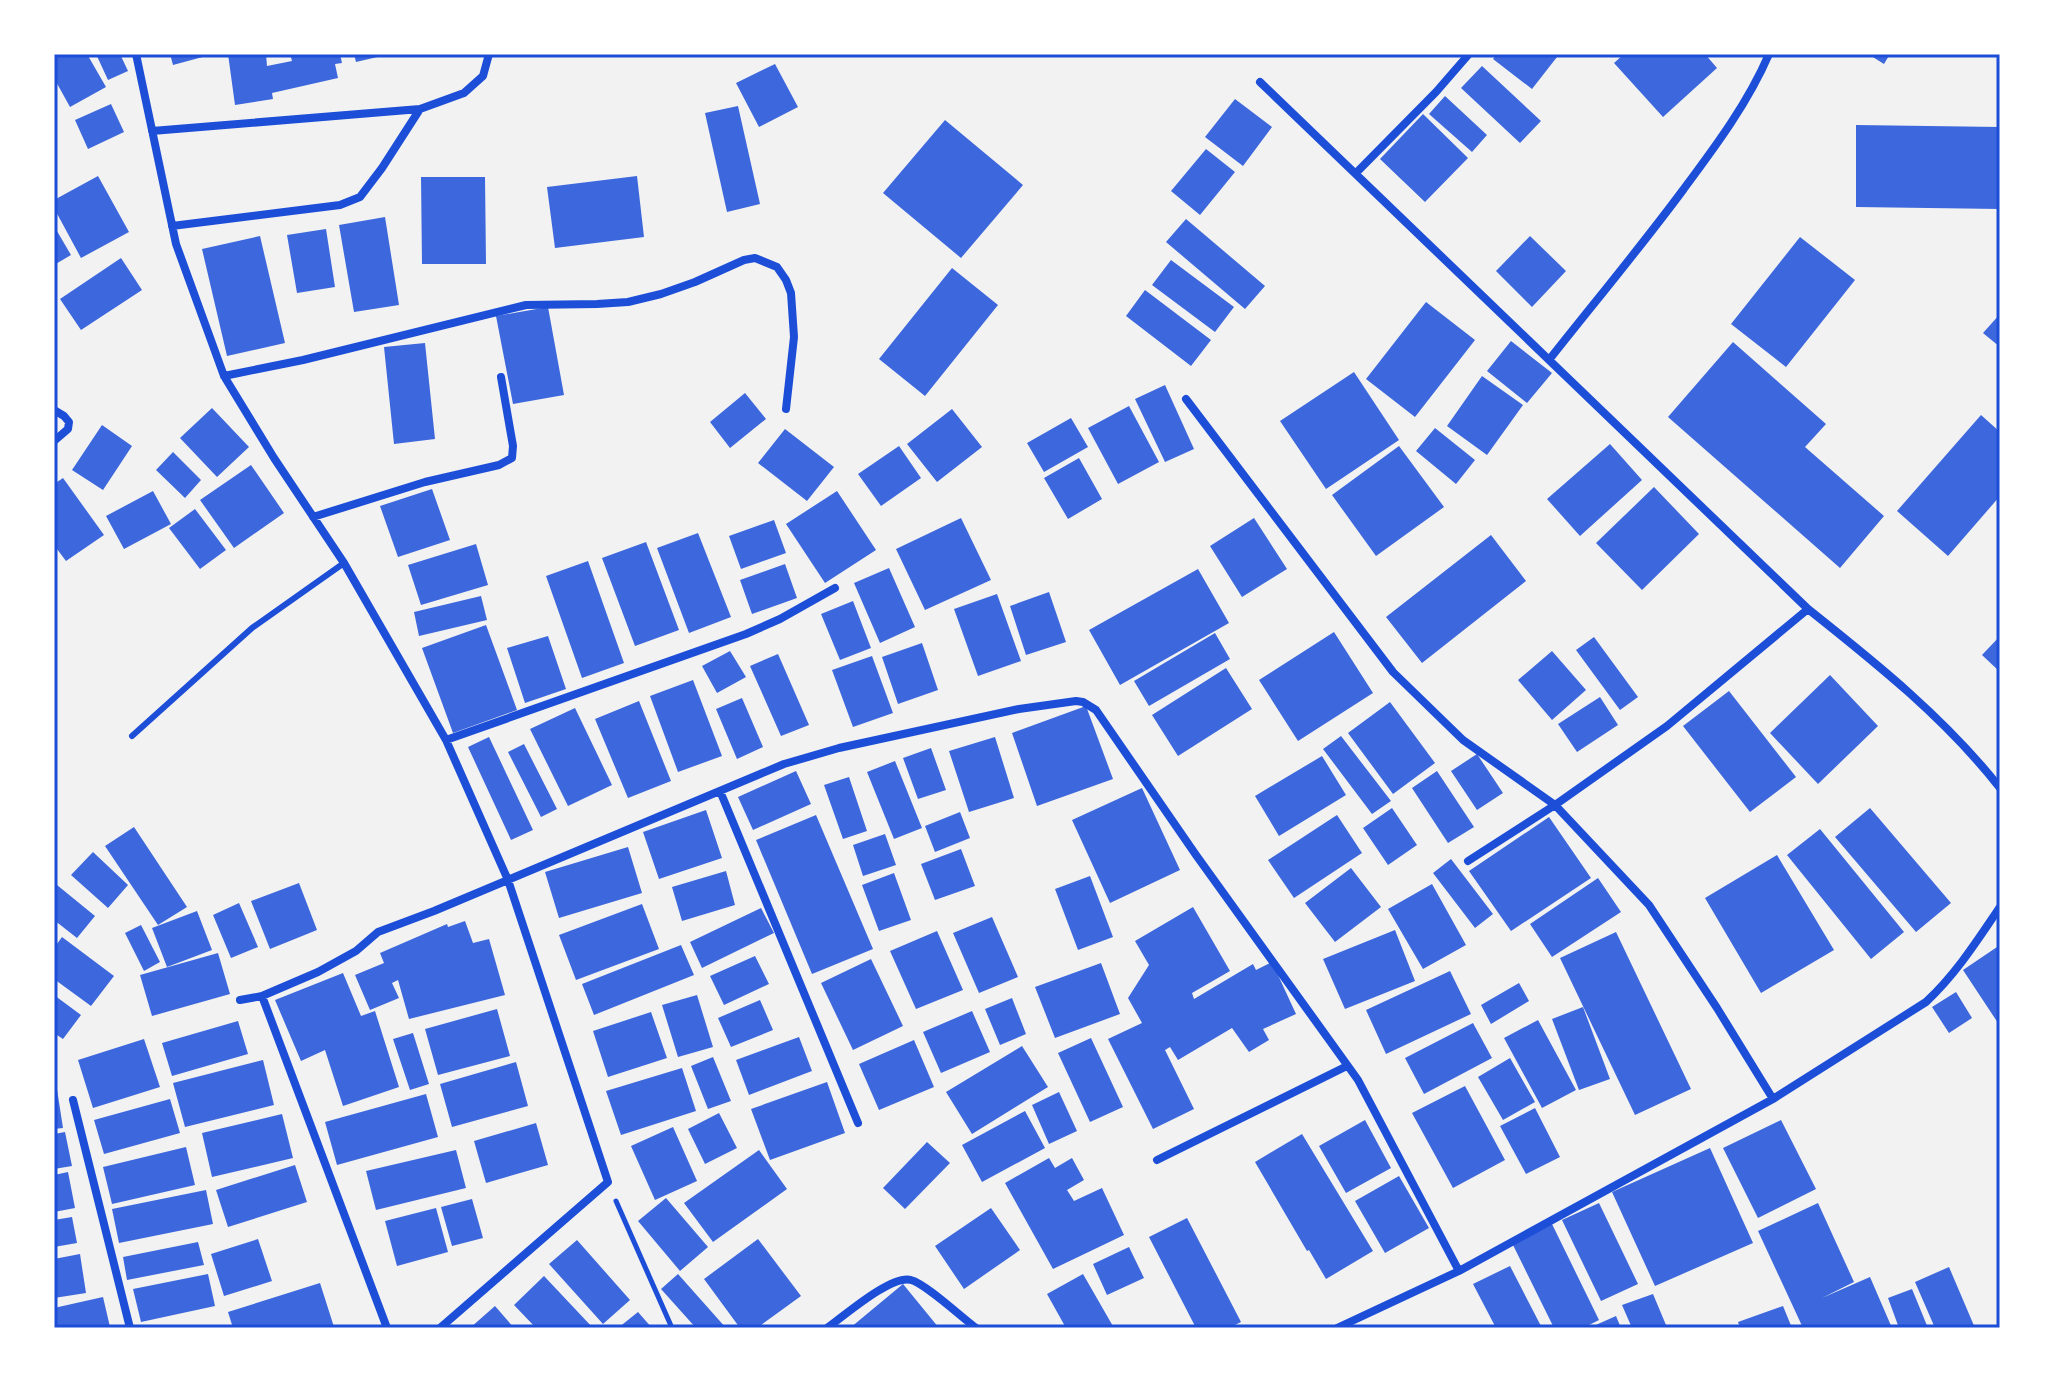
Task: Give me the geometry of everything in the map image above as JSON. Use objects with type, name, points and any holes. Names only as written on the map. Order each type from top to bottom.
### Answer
[{"type":"street","points":[[136,54],[176,244],[224,376],[344,563],[446,740],[508,880],[608,1182],[440,1328]]},
{"type":"street","points":[[152,131],[420,109],[464,93],[483,76],[489,54]]},
{"type":"street","points":[[1356,173],[1469,54]]},
{"type":"street","points":[[1549,360],[1710,154],[1745,102],[1769,54]]},
{"type":"street","points":[[1260,82],[1808,609],[1877,664],[1977,758],[2000,788]]},
{"type":"street","points":[[172,226],[340,205],[360,197],[420,109]]},
{"type":"street","points":[[224,376],[303,360],[526,305],[628,302],[661,294],[755,258],[777,267],[791,293],[794,337],[786,409]]},
{"type":"street","points":[[313,517],[425,482],[499,465],[512,458],[513,446],[501,377]]},
{"type":"street","points":[[1186,399],[1393,672],[1463,740],[1555,805],[1649,905],[1773,1099]]},
{"type":"street","points":[[54,410],[69,422],[68,429],[54,441]]},
{"type":"street","points":[[446,740],[746,634],[835,588]]},
{"type":"street","points":[[1468,861],[1555,805],[1667,726],[1808,609]]},
{"type":"street","points":[[240,1000],[262,996],[318,972],[356,951],[378,932],[784,764],[839,748],[1019,709],[1083,702],[1096,710],[1358,1080],[1459,1271]]},
{"type":"street","points":[[720,791],[858,1123]]},
{"type":"street","points":[[1337,1328],[1459,1271],[1773,1099],[1926,1002],[1943,986],[2000,907]]},
{"type":"street","points":[[262,996],[387,1328]]},
{"type":"street","points":[[1157,1160],[1347,1066]]},
{"type":"street","points":[[73,1100],[130,1328]]},
{"type":"street","points":[[827,1328],[887,1285],[905,1279],[918,1283],[976,1328]]},
{"type":"lane","points":[[132,736],[252,628],[344,563]]},
{"type":"path","points":[[608,1182],[672,1328]]},
{"type":"building","points":[[54,54],[87,54],[106,87],[70,107],[54,78]]},
{"type":"building","points":[[96,54],[120,54],[128,71],[108,80]]},
{"type":"building","points":[[170,54],[210,54],[210,55],[173,65]]},
{"type":"building","points":[[228,54],[266,54],[267,66],[292,61],[290,54],[340,54],[342,63],[335,64],[338,78],[272,93],[273,99],[235,105]]},
{"type":"building","points":[[354,54],[386,54],[386,55],[356,62]]},
{"type":"building","points":[[1497,54],[1553,54],[1557,57],[1532,89],[1493,59]]},
{"type":"building","points":[[1624,54],[1705,54],[1717,68],[1663,117],[1614,63]]},
{"type":"building","points":[[1868,54],[1890,54],[1884,64]]},
{"type":"building","points":[[775,64],[798,107],[759,127],[736,83]]},
{"type":"building","points":[[1482,66],[1541,121],[1520,143],[1461,88]]},
{"type":"building","points":[[1445,96],[1487,135],[1472,152],[1429,114]]},
{"type":"building","points":[[1235,99],[1272,127],[1243,166],[1205,137]]},
{"type":"building","points":[[111,104],[124,132],[88,149],[75,120]]},
{"type":"building","points":[[738,106],[760,204],[727,212],[705,113]]},
{"type":"building","points":[[1423,114],[1468,158],[1425,202],[1380,159]]},
{"type":"building","points":[[945,120],[1023,185],[961,258],[883,193]]},
{"type":"building","points":[[1856,125],[2000,127],[2000,209],[1856,207]]},
{"type":"building","points":[[1206,149],[1235,172],[1200,215],[1171,191]]},
{"type":"building","points":[[98,176],[129,232],[81,258],[54,208],[54,200]]},
{"type":"building","points":[[637,176],[644,237],[555,248],[547,187]]},
{"type":"building","points":[[421,177],[485,177],[486,264],[422,264]]},
{"type":"building","points":[[385,217],[399,305],[354,312],[339,225]]},
{"type":"building","points":[[1186,219],[1265,286],[1245,309],[1166,242]]},
{"type":"building","points":[[54,226],[71,255],[54,265]]},
{"type":"building","points":[[326,229],[335,287],[297,293],[287,235]]},
{"type":"building","points":[[260,236],[285,343],[227,356],[202,249]]},
{"type":"building","points":[[1530,236],[1566,271],[1532,307],[1496,271]]},
{"type":"building","points":[[1800,237],[1855,280],[1786,367],[1731,324]]},
{"type":"building","points":[[121,258],[142,290],[81,330],[60,299]]},
{"type":"building","points":[[1171,260],[1234,307],[1215,332],[1152,285]]},
{"type":"building","points":[[952,268],[998,305],[925,396],[879,359]]},
{"type":"building","points":[[1145,290],[1211,340],[1191,366],[1126,316]]},
{"type":"building","points":[[1426,302],[1475,340],[1415,417],[1366,379]]},
{"type":"building","points":[[548,307],[564,395],[513,404],[496,316]]},
{"type":"building","points":[[2000,314],[2000,347],[1983,333]]},
{"type":"building","points":[[1511,341],[1552,373],[1527,403],[1487,371]]},
{"type":"building","points":[[1733,342],[1826,424],[1805,447],[1884,516],[1840,568],[1668,417]]},
{"type":"building","points":[[425,343],[435,439],[394,444],[384,347]]},
{"type":"building","points":[[1354,372],[1399,440],[1326,489],[1280,421]]},
{"type":"building","points":[[1482,376],[1523,405],[1487,455],[1447,426]]},
{"type":"building","points":[[1165,385],[1194,449],[1165,462],[1135,399]]},
{"type":"building","points":[[745,393],[766,419],[730,448],[710,422]]},
{"type":"building","points":[[1129,406],[1159,462],[1118,484],[1088,428]]},
{"type":"building","points":[[212,408],[249,447],[217,477],[180,438]]},
{"type":"building","points":[[952,409],[982,447],[937,482],[907,444]]},
{"type":"building","points":[[1981,415],[2000,432],[2000,496],[1948,556],[1897,511]]},
{"type":"building","points":[[1071,418],[1088,447],[1044,472],[1027,443]]},
{"type":"building","points":[[102,425],[132,446],[103,490],[72,470]]},
{"type":"building","points":[[1435,428],[1475,460],[1456,484],[1416,451]]},
{"type":"building","points":[[785,429],[834,467],[807,501],[758,463]]},
{"type":"building","points":[[1610,444],[1642,480],[1580,536],[1547,499]]},
{"type":"building","points":[[899,446],[921,478],[881,506],[858,474]]},
{"type":"building","points":[[1399,446],[1444,507],[1376,556],[1332,495]]},
{"type":"building","points":[[173,452],[201,480],[185,498],[156,470]]},
{"type":"building","points":[[1079,458],[1102,499],[1068,519],[1044,478]]},
{"type":"building","points":[[251,465],[284,513],[234,548],[200,500]]},
{"type":"building","points":[[63,478],[104,535],[66,561],[54,545],[54,484]]},
{"type":"building","points":[[1654,487],[1699,534],[1642,590],[1596,543]]},
{"type":"building","points":[[432,489],[450,540],[398,557],[380,506]]},
{"type":"building","points":[[153,491],[171,524],[124,549],[106,516]]},
{"type":"building","points":[[837,491],[876,550],[825,583],[786,524]]},
{"type":"building","points":[[195,509],[226,550],[200,569],[169,528]]},
{"type":"building","points":[[961,518],[991,580],[925,610],[896,549]]},
{"type":"building","points":[[1254,518],[1287,569],[1242,597],[1210,546]]},
{"type":"building","points":[[774,520],[786,553],[741,569],[729,536]]},
{"type":"building","points":[[698,533],[731,617],[689,633],[657,548]]},
{"type":"building","points":[[1491,535],[1526,581],[1422,663],[1386,617]]},
{"type":"building","points":[[646,542],[679,630],[635,646],[602,558]]},
{"type":"building","points":[[476,544],[488,585],[421,605],[408,565]]},
{"type":"building","points":[[588,561],[624,663],[582,678],[546,576]]},
{"type":"building","points":[[785,564],[797,598],[752,614],[740,580]]},
{"type":"building","points":[[889,568],[915,627],[880,643],[854,583]]},
{"type":"building","points":[[1198,569],[1229,623],[1120,685],[1089,630]]},
{"type":"building","points":[[1049,592],[1066,642],[1026,655],[1010,606]]},
{"type":"building","points":[[997,594],[1021,661],[978,676],[954,609]]},
{"type":"building","points":[[481,596],[487,620],[419,636],[414,612]]},
{"type":"building","points":[[853,601],[871,648],[840,660],[821,614]]},
{"type":"building","points":[[486,625],[517,710],[453,733],[422,648]]},
{"type":"building","points":[[1334,632],[1373,693],[1298,741],[1259,680]]},
{"type":"building","points":[[1215,633],[1230,659],[1149,706],[1134,681]]},
{"type":"building","points":[[548,636],[566,689],[525,703],[507,648]]},
{"type":"building","points":[[2000,636],[2000,672],[1982,655]]},
{"type":"building","points":[[1594,637],[1638,697],[1620,710],[1576,650]]},
{"type":"building","points":[[922,643],[938,690],[898,704],[882,657]]},
{"type":"building","points":[[730,651],[746,677],[717,693],[702,666]]},
{"type":"building","points":[[1552,651],[1586,690],[1552,720],[1518,680]]},
{"type":"building","points":[[778,654],[809,725],[781,736],[750,666]]},
{"type":"building","points":[[872,656],[893,713],[853,727],[832,670]]},
{"type":"building","points":[[1226,668],[1252,709],[1178,756],[1152,715]]},
{"type":"building","points":[[1830,675],[1878,726],[1818,784],[1770,733]]},
{"type":"building","points":[[693,680],[722,756],[678,772],[650,696]]},
{"type":"building","points":[[1729,691],[1796,777],[1750,812],[1683,726]]},
{"type":"building","points":[[1600,697],[1618,725],[1577,752],[1558,724]]},
{"type":"building","points":[[742,698],[763,747],[737,759],[716,709]]},
{"type":"building","points":[[639,701],[671,781],[628,798],[595,719]]},
{"type":"building","points":[[1390,702],[1435,763],[1393,794],[1348,733]]},
{"type":"building","points":[[1086,706],[1113,779],[1037,806],[1012,733]]},
{"type":"building","points":[[575,708],[612,785],[568,806],[530,729]]},
{"type":"building","points":[[1341,736],[1391,801],[1372,814],[1323,749]]},
{"type":"building","points":[[489,737],[533,830],[511,840],[468,747]]},
{"type":"building","points":[[995,737],[1014,798],[969,812],[949,751]]},
{"type":"building","points":[[524,744],[557,809],[541,817],[508,752]]},
{"type":"building","points":[[931,748],[946,790],[918,799],[903,758]]},
{"type":"building","points":[[1477,754],[1503,793],[1477,810],[1451,771]]},
{"type":"building","points":[[1322,756],[1346,795],[1279,836],[1255,796]]},
{"type":"building","points":[[895,761],[922,828],[894,839],[867,772]]},
{"type":"building","points":[[796,771],[811,804],[753,830],[738,797]]},
{"type":"building","points":[[1437,771],[1474,827],[1448,843],[1412,788]]},
{"type":"building","points":[[849,777],[867,831],[843,839],[824,785]]},
{"type":"building","points":[[1142,788],[1180,870],[1110,903],[1072,820]]},
{"type":"building","points":[[1392,808],[1417,845],[1388,865],[1363,828]]},
{"type":"building","points":[[1870,808],[1951,903],[1916,932],[1835,837]]},
{"type":"building","points":[[706,810],[722,858],[659,879],[643,832]]},
{"type":"building","points":[[960,812],[970,838],[935,852],[925,826]]},
{"type":"building","points":[[816,815],[873,949],[812,974],[756,840]]},
{"type":"building","points":[[1337,815],[1362,853],[1294,898],[1268,860]]},
{"type":"building","points":[[1549,817],[1591,878],[1511,931],[1469,871]]},
{"type":"building","points":[[134,827],[187,907],[158,925],[105,846]]},
{"type":"building","points":[[1820,829],[1904,932],[1871,959],[1787,855]]},
{"type":"building","points":[[885,834],[896,865],[863,876],[853,845]]},
{"type":"building","points":[[628,847],[642,893],[559,918],[545,872]]},
{"type":"building","points":[[961,849],[975,886],[935,900],[921,864]]},
{"type":"building","points":[[93,852],[128,885],[108,908],[71,875]]},
{"type":"building","points":[[1777,855],[1834,950],[1761,993],[1705,898]]},
{"type":"building","points":[[1451,859],[1493,914],[1475,928],[1433,873]]},
{"type":"building","points":[[1351,868],[1381,907],[1335,942],[1305,903]]},
{"type":"building","points":[[726,871],[735,905],[682,921],[672,887]]},
{"type":"building","points":[[894,873],[911,920],[879,931],[862,885]]},
{"type":"building","points":[[1090,876],[1113,937],[1078,950],[1055,889]]},
{"type":"building","points":[[1598,878],[1621,912],[1552,957],[1530,924]]},
{"type":"building","points":[[299,883],[317,930],[270,949],[251,901]]},
{"type":"building","points":[[1432,884],[1466,945],[1423,969],[1388,909]]},
{"type":"building","points":[[57,885],[95,916],[77,938],[54,920],[54,889]]},
{"type":"building","points":[[239,903],[258,947],[231,958],[213,915]]},
{"type":"building","points":[[642,904],[659,949],[576,980],[559,935]]},
{"type":"building","points":[[1193,907],[1230,971],[1192,993],[1194,999],[1253,964],[1256,970],[1272,962],[1296,1014],[1263,1029],[1269,1040],[1249,1052],[1232,1028],[1178,1060],[1170,1047],[1165,1050],[1194,1109],[1153,1129],[1108,1039],[1142,1023],[1128,998],[1149,965],[1135,941]]},
{"type":"building","points":[[761,908],[774,933],[702,968],[690,942]]},
{"type":"building","points":[[197,911],[212,950],[167,967],[152,928]]},
{"type":"building","points":[[992,917],[1018,977],[979,993],[953,933]]},
{"type":"building","points":[[465,921],[473,943],[489,939],[505,995],[409,1019],[398,980],[392,983],[399,998],[370,1010],[355,975],[384,963],[380,953],[447,924],[448,927]]},
{"type":"building","points":[[141,925],[160,962],[144,971],[125,933]]},
{"type":"building","points":[[1395,930],[1415,981],[1345,1009],[1323,959]]},
{"type":"building","points":[[937,931],[963,990],[916,1009],[890,951]]},
{"type":"building","points":[[1616,932],[1691,1089],[1635,1115],[1560,958]]},
{"type":"building","points":[[62,937],[114,976],[91,1006],[54,979],[54,948]]},
{"type":"building","points":[[681,945],[694,975],[594,1015],[582,984]]},
{"type":"building","points":[[2000,945],[2000,1026],[1963,970]]},
{"type":"building","points":[[218,953],[230,994],[152,1016],[140,975]]},
{"type":"building","points":[[755,956],[769,984],[724,1005],[710,976]]},
{"type":"building","points":[[871,959],[903,1026],[853,1050],[821,983]]},
{"type":"building","points":[[1101,963],[1120,1014],[1055,1038],[1035,987]]},
{"type":"building","points":[[1450,971],[1471,1014],[1386,1054],[1366,1010]]},
{"type":"building","points":[[343,973],[361,1016],[375,1011],[399,1087],[343,1106],[325,1050],[301,1061],[275,1000]]},
{"type":"building","points":[[1519,983],[1529,1001],[1491,1024],[1481,1005]]},
{"type":"building","points":[[1956,992],[1972,1018],[1949,1033],[1932,1007]]},
{"type":"building","points":[[54,995],[81,1015],[63,1039],[54,1033]]},
{"type":"building","points":[[697,995],[713,1047],[678,1057],[662,1005]]},
{"type":"building","points":[[1012,998],[1026,1034],[1000,1045],[985,1009]]},
{"type":"building","points":[[760,1000],[773,1030],[731,1047],[718,1018]]},
{"type":"building","points":[[1583,1007],[1610,1079],[1579,1090],[1552,1019]]},
{"type":"building","points":[[497,1009],[510,1056],[438,1075],[425,1029]]},
{"type":"building","points":[[972,1011],[990,1052],[941,1073],[923,1032]]},
{"type":"building","points":[[651,1012],[667,1058],[608,1077],[593,1031]]},
{"type":"building","points":[[1538,1020],[1576,1090],[1542,1108],[1504,1038]]},
{"type":"building","points":[[238,1021],[248,1054],[172,1076],[162,1043]]},
{"type":"building","points":[[1473,1023],[1492,1058],[1424,1094],[1405,1058]]},
{"type":"building","points":[[413,1033],[429,1084],[410,1090],[393,1039]]},
{"type":"building","points":[[799,1037],[812,1071],[749,1095],[736,1060]]},
{"type":"building","points":[[1091,1038],[1123,1107],[1090,1122],[1058,1053]]},
{"type":"building","points":[[144,1039],[160,1087],[93,1108],[78,1060]]},
{"type":"building","points":[[914,1040],[934,1087],[879,1110],[859,1064]]},
{"type":"building","points":[[1022,1046],[1048,1087],[972,1134],[946,1092]]},
{"type":"building","points":[[713,1057],[731,1101],[708,1109],[691,1066]]},
{"type":"building","points":[[1510,1058],[1535,1102],[1503,1120],[1478,1077]]},
{"type":"building","points":[[263,1060],[274,1105],[185,1127],[173,1083]]},
{"type":"building","points":[[516,1062],[528,1106],[452,1127],[440,1084]]},
{"type":"building","points":[[682,1068],[696,1111],[621,1135],[606,1091]]},
{"type":"building","points":[[827,1082],[845,1133],[770,1160],[751,1109]]},
{"type":"building","points":[[54,1083],[63,1128],[54,1129]]},
{"type":"building","points":[[1465,1086],[1505,1160],[1453,1188],[1412,1113]]},
{"type":"building","points":[[1059,1092],[1077,1131],[1049,1144],[1032,1105]]},
{"type":"building","points":[[426,1094],[438,1137],[337,1165],[325,1122]]},
{"type":"building","points":[[170,1099],[180,1133],[104,1154],[94,1120]]},
{"type":"building","points":[[1535,1108],[1560,1157],[1526,1174],[1500,1126]]},
{"type":"building","points":[[1025,1111],[1045,1148],[982,1182],[962,1145]]},
{"type":"building","points":[[719,1113],[737,1148],[705,1164],[688,1129]]},
{"type":"building","points":[[282,1114],[293,1158],[212,1177],[202,1133]]},
{"type":"building","points":[[1365,1120],[1391,1168],[1346,1193],[1319,1146]]},
{"type":"building","points":[[1781,1120],[1816,1189],[1758,1218],[1723,1148]]},
{"type":"building","points":[[536,1123],[548,1165],[486,1183],[474,1141]]},
{"type":"building","points":[[673,1127],[697,1181],[655,1200],[631,1146]]},
{"type":"building","points":[[65,1132],[72,1166],[54,1169],[54,1134]]},
{"type":"building","points":[[1302,1134],[1373,1251],[1326,1279],[1255,1162]]},
{"type":"building","points":[[927,1142],[950,1163],[905,1209],[883,1188]]},
{"type":"building","points":[[186,1147],[195,1185],[112,1204],[103,1167]]},
{"type":"building","points":[[1710,1148],[1753,1243],[1655,1286],[1612,1192]]},
{"type":"building","points":[[456,1150],[466,1188],[376,1210],[366,1171]]},
{"type":"building","points":[[759,1150],[787,1189],[713,1242],[684,1203]]},
{"type":"building","points":[[1049,1158],[1055,1168],[1072,1158],[1084,1180],[1067,1190],[1074,1201],[1102,1188],[1124,1235],[1053,1269],[1005,1183]]},
{"type":"building","points":[[295,1165],[307,1202],[228,1227],[216,1190]]},
{"type":"building","points":[[68,1172],[75,1208],[54,1212],[54,1175]]},
{"type":"building","points":[[1399,1176],[1429,1228],[1385,1253],[1355,1201]]},
{"type":"building","points":[[206,1190],[213,1224],[119,1243],[112,1209]]},
{"type":"building","points":[[666,1198],[708,1247],[680,1271],[638,1221]]},
{"type":"building","points":[[472,1199],[483,1238],[452,1246],[441,1207]]},
{"type":"building","points":[[1599,1203],[1638,1284],[1601,1301],[1562,1220]]},
{"type":"building","points":[[1818,1203],[1854,1282],[1822,1298],[1870,1277],[1892,1328],[1803,1328],[1758,1231]]},
{"type":"building","points":[[436,1208],[448,1252],[397,1266],[385,1221]]},
{"type":"building","points":[[991,1208],[1020,1250],[964,1289],[935,1246]]},
{"type":"building","points":[[72,1217],[77,1243],[54,1247],[54,1220]]},
{"type":"building","points":[[1187,1218],[1241,1322],[1229,1328],[1196,1328],[1149,1237]]},
{"type":"building","points":[[1552,1224],[1599,1320],[1583,1328],[1554,1328],[1512,1243]]},
{"type":"building","points":[[258,1239],[272,1281],[224,1296],[211,1254]]},
{"type":"building","points":[[758,1239],[801,1296],[757,1328],[740,1328],[704,1279]]},
{"type":"building","points":[[577,1240],[630,1300],[603,1324],[549,1264]]},
{"type":"building","points":[[198,1242],[204,1265],[127,1280],[123,1257]]},
{"type":"building","points":[[1129,1247],[1144,1278],[1107,1295],[1093,1264]]},
{"type":"building","points":[[80,1254],[86,1293],[54,1298],[54,1259]]},
{"type":"building","points":[[1510,1266],[1542,1328],[1496,1328],[1473,1284]]},
{"type":"building","points":[[1949,1267],[1975,1328],[1935,1328],[1915,1282]]},
{"type":"building","points":[[208,1274],[215,1306],[141,1322],[133,1289]]},
{"type":"building","points":[[678,1274],[726,1328],[696,1328],[661,1289]]},
{"type":"building","points":[[1083,1274],[1114,1328],[1066,1328],[1047,1294]]},
{"type":"building","points":[[544,1276],[593,1328],[536,1328],[514,1305]]},
{"type":"building","points":[[320,1283],[334,1327],[233,1328],[228,1312]]},
{"type":"building","points":[[903,1284],[939,1328],[850,1328]]},
{"type":"building","points":[[1912,1289],[1928,1328],[1899,1328],[1888,1298]]},
{"type":"building","points":[[1653,1294],[1666,1325],[1632,1328],[1622,1305]]},
{"type":"building","points":[[103,1297],[110,1327],[54,1328],[54,1308]]},
{"type":"building","points":[[495,1306],[514,1328],[470,1328]]},
{"type":"building","points":[[1783,1306],[1792,1328],[1740,1328],[1738,1322]]},
{"type":"building","points":[[638,1312],[652,1328],[618,1328]]},
{"type":"building","points":[[1616,1316],[1621,1328],[1589,1328]]}]
